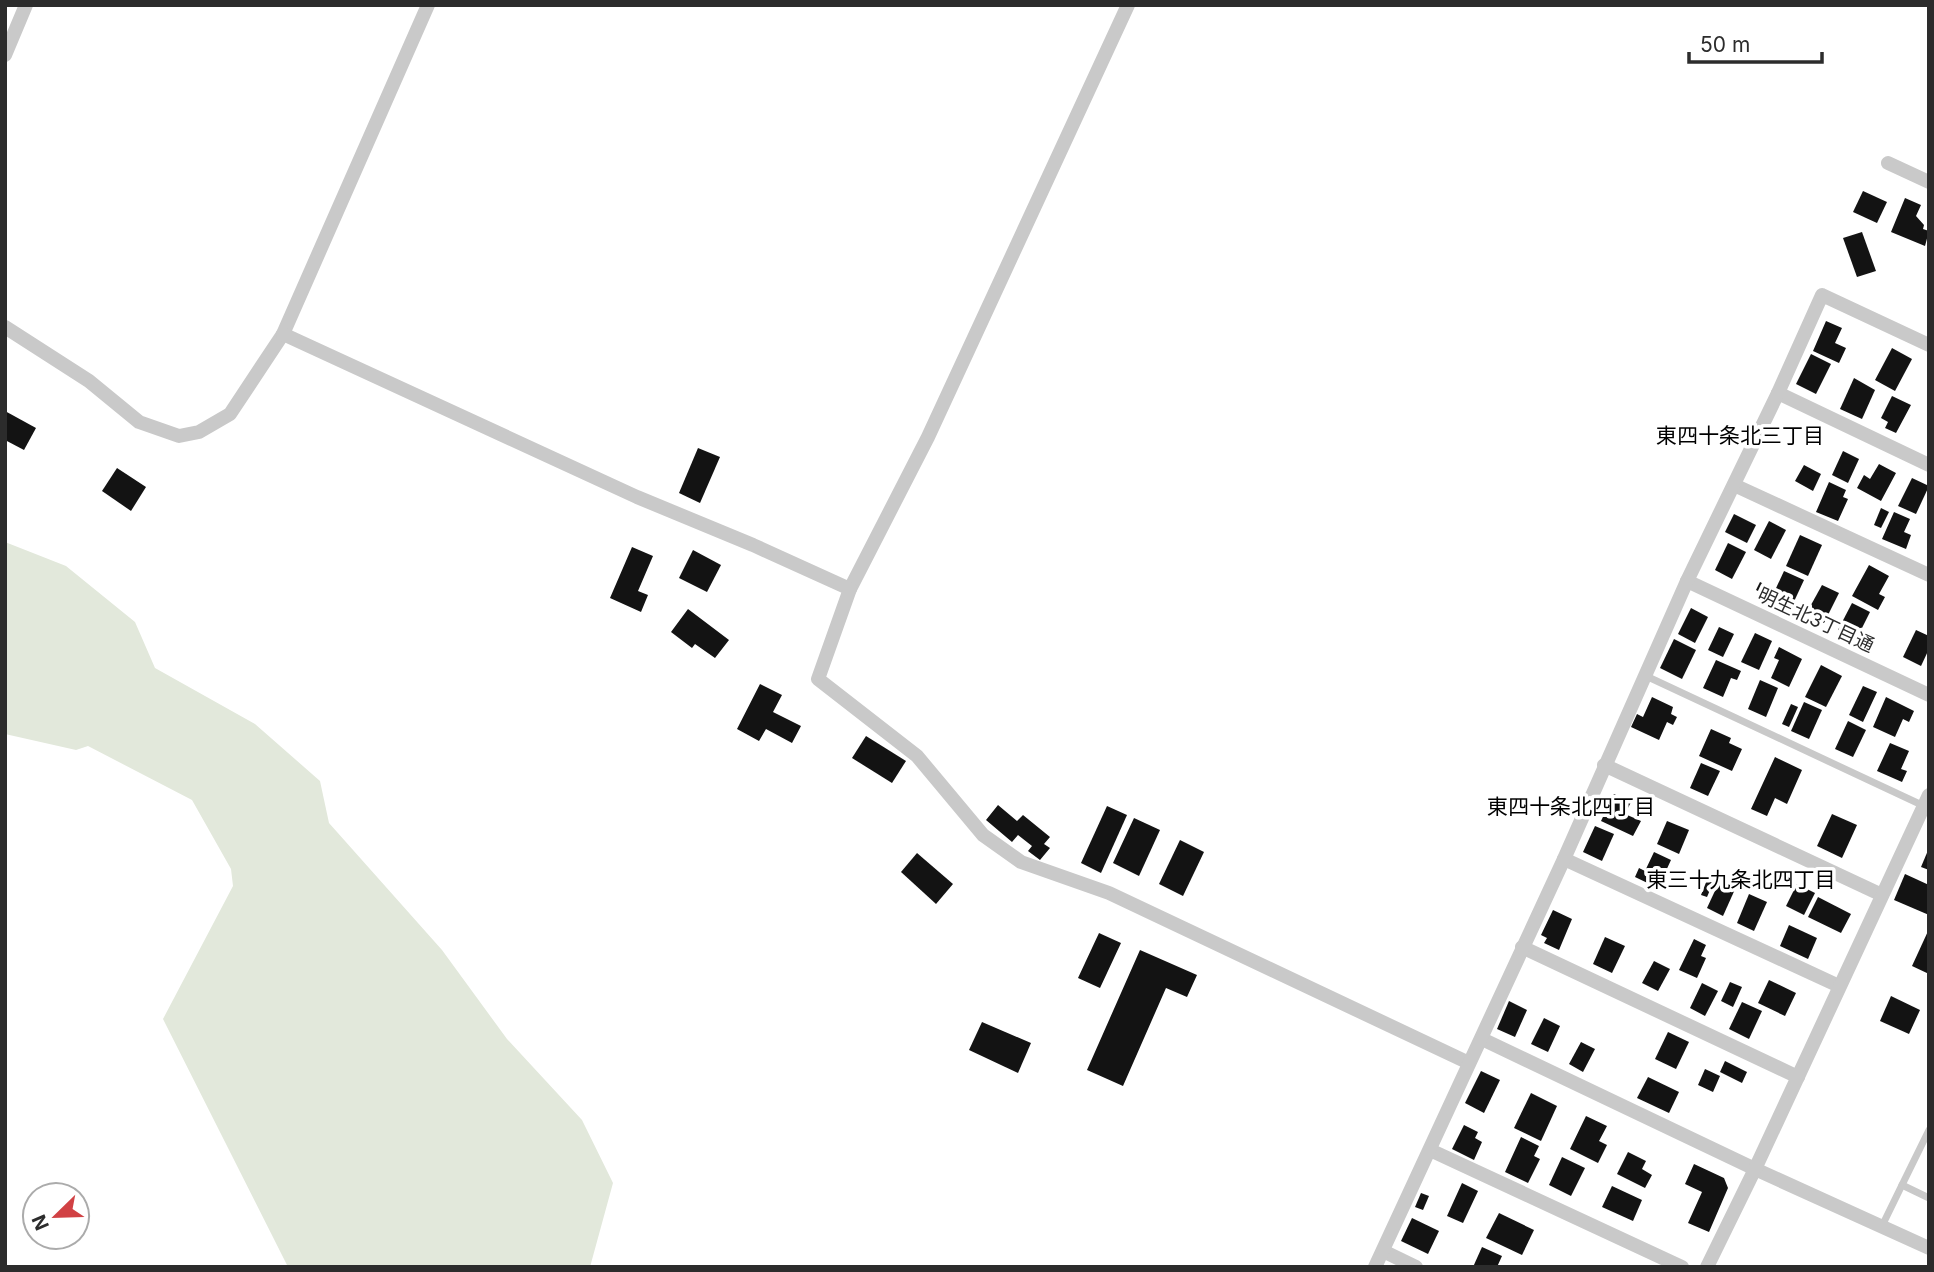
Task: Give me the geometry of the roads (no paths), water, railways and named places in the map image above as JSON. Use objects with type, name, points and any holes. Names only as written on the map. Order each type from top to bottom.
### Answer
[{"type":"street","points":[[5,55],[26,5]]},
{"type":"street","points":[[5,327],[89,381],[139,422],[179,436],[198,432],[230,414],[283,334],[428,5]]},
{"type":"street","points":[[1128,5],[928,436],[850,589],[818,678],[917,756],[969,819],[1000,849],[1021,862],[1109,893],[1469,1063]]},
{"type":"street","points":[[1888,163],[1929,182]]},
{"type":"street","points":[[1375,1267],[1564,859],[1687,581],[1822,295],[1929,345]]},
{"type":"street","points":[[283,334],[636,498],[752,545],[850,589]]},
{"type":"street","points":[[1778,393],[1929,465]]},
{"type":"street","points":[[1734,485],[1929,575]]},
{"type":"street","name":"明生北3丁目通","points":[[1687,581],[1929,695]]},
{"type":"street","points":[[1604,765],[1882,895]]},
{"type":"street","points":[[1707,1267],[1926,800]]},
{"type":"street","points":[[1564,859],[1839,986]]},
{"type":"street","points":[[1522,947],[1798,1077]]},
{"type":"street","points":[[1482,1039],[1755,1169],[1929,1248]]},
{"type":"street","points":[[1430,1150],[1682,1267]]},
{"type":"street","points":[[1382,1251],[1416,1267]]},
{"type":"lane","points":[[1644,675],[1926,800]]},
{"type":"lane","points":[[1882,1227],[1929,1130]]},
{"type":"lane","points":[[1902,1185],[1929,1198]]},
{"type":"district","name":"東四十条北三丁目","points":[[1740,435]]},
{"type":"district","name":"東四十条北四丁目","points":[[1571,806]]},
{"type":"district","name":"東三十九条北四丁目","points":[[1741,879]]}]
